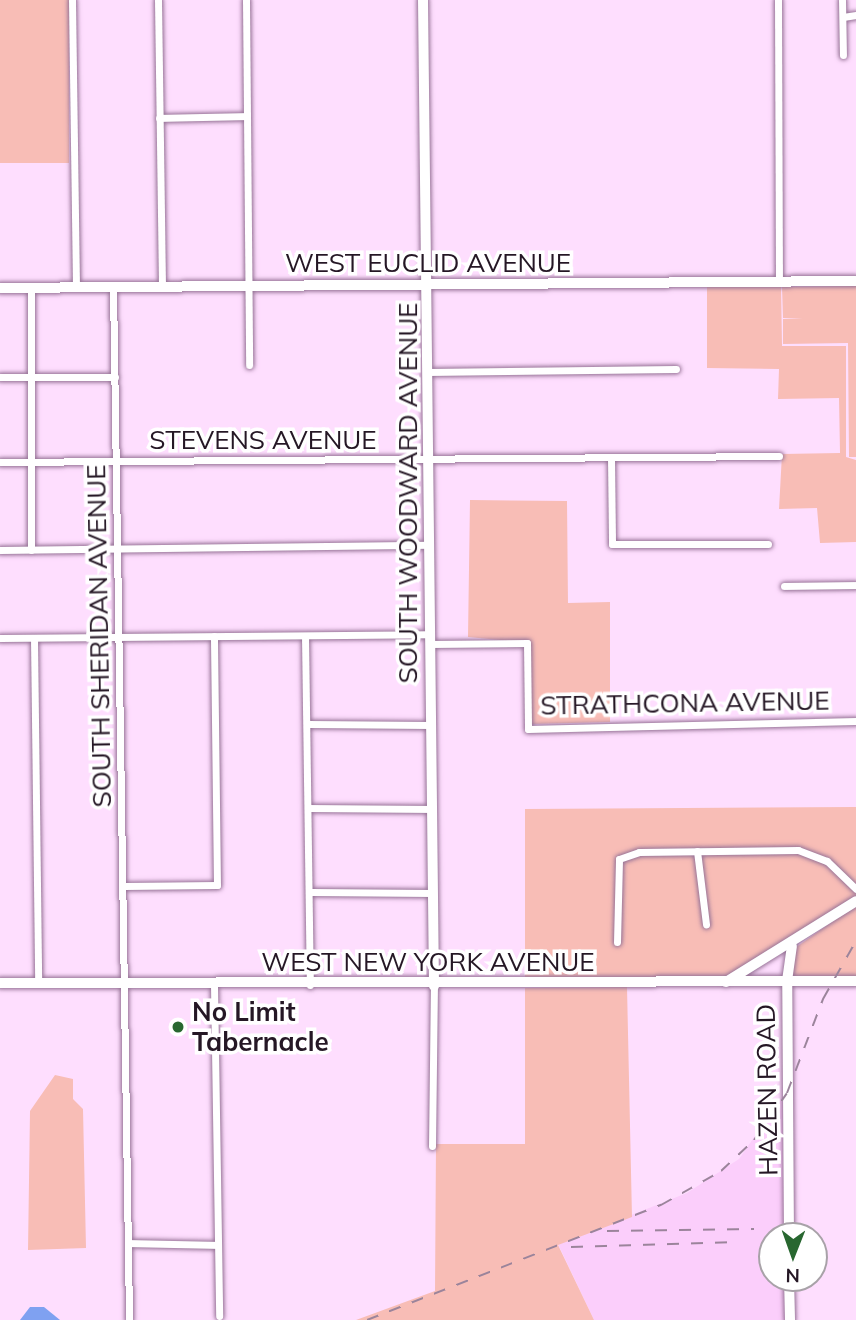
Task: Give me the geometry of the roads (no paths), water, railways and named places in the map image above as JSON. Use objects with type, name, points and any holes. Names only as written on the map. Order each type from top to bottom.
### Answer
[{"type":"main road","name":"WEST NEW YORK AVENUE","points":[[0,983],[434,986],[856,981]]},
{"type":"street","points":[[72,0],[76,287]]},
{"type":"street","points":[[158,0],[162,285]]},
{"type":"street","points":[[246,0],[249,365]]},
{"type":"street","name":"SOUTH WOODWARD AVENUE","points":[[423,0],[434,986]]},
{"type":"street","points":[[778,0],[779,282]]},
{"type":"street","points":[[842,0],[843,55]]},
{"type":"street","points":[[843,17],[856,15]]},
{"type":"street","points":[[159,118],[247,116]]},
{"type":"street","name":"WEST EUCLID AVENUE","points":[[0,288],[856,281]]},
{"type":"street","points":[[31,287],[31,550]]},
{"type":"street","name":"SOUTH SHERIDAN AVENUE","points":[[113,287],[121,638],[129,1320]]},
{"type":"street","points":[[427,372],[676,369]]},
{"type":"street","points":[[0,377],[115,377]]},
{"type":"street","name":"STEVENS AVENUE","points":[[0,463],[779,456]]},
{"type":"street","points":[[611,458],[612,544],[768,544]]},
{"type":"street","points":[[0,550],[429,545]]},
{"type":"street","points":[[784,586],[856,586]]},
{"type":"street","points":[[124,886],[217,885],[214,636]]},
{"type":"street","points":[[0,638],[306,636],[429,639]]},
{"type":"street","points":[[306,636],[310,986]]},
{"type":"street","points":[[34,638],[38,983]]},
{"type":"street","name":"STRATHCONA AVENUE","points":[[429,639],[527,643],[528,729],[856,721]]},
{"type":"street","points":[[308,724],[431,725]]},
{"type":"street","points":[[310,808],[432,809]]},
{"type":"street","points":[[697,851],[706,924]]},
{"type":"street","points":[[617,942],[619,859],[639,852],[806,852],[839,869],[856,889]]},
{"type":"street","points":[[311,892],[433,893]]},
{"type":"street","points":[[726,982],[792,946],[856,901]]},
{"type":"street","name":"HAZEN ROAD","points":[[789,1222],[786,981],[792,946]]},
{"type":"street","points":[[214,985],[219,1316]]},
{"type":"street","points":[[432,1146],[434,986]]},
{"type":"street","points":[[129,1243],[218,1245]]},
{"type":"street","points":[[789,1292],[790,1320]]},
{"type":"water","points":[[30,1307],[44,1307],[60,1320],[20,1320]]},
{"type":"railway","points":[[367,1320],[661,1205],[721,1171],[754,1140],[787,1093],[823,999],[856,941]]},
{"type":"railway","points":[[607,1231],[754,1229]]},
{"type":"railway","points":[[571,1247],[738,1242]]},
{"type":"place","name":"No Limit Tabernacle","points":[[178,1027]]}]
